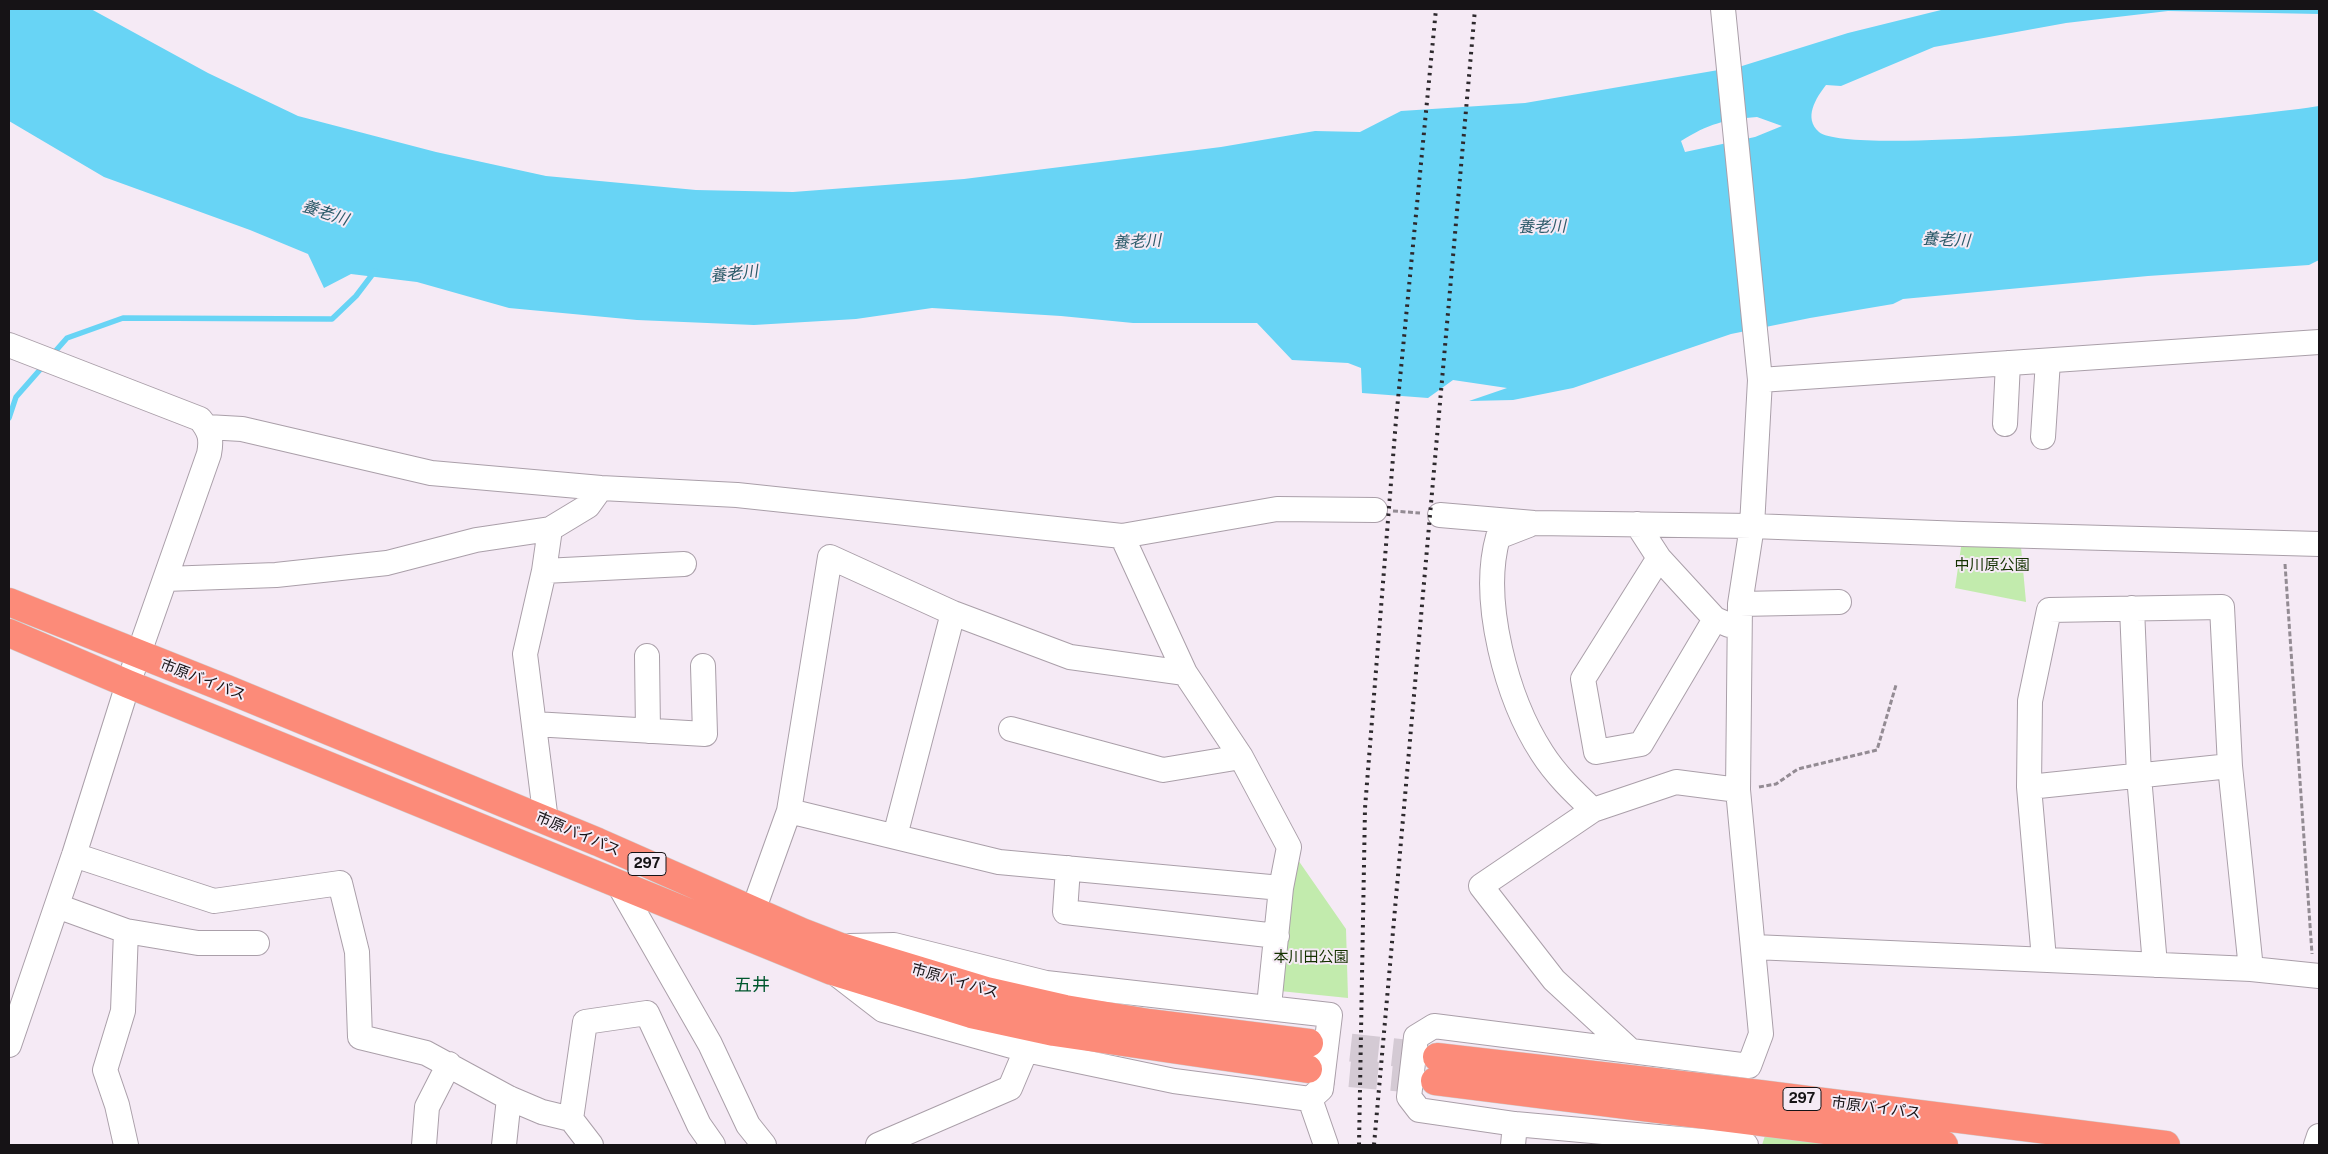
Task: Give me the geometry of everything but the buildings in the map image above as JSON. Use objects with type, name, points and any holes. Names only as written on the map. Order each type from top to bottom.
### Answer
[{"type":"highway","name":"市原バイパス","points":[[9,602],[227,689],[598,842],[753,911],[837,959]]},
{"type":"highway","name":"市原バイパス","points":[[9,633],[128,684],[619,885],[837,959],[971,1014],[1054,1032],[1308,1056]]},
{"type":"highway","name":"市原バイパス","points":[[1944,1145],[1436,1069],[1751,1093],[2166,1145]]},
{"type":"street","points":[[1723,9],[1760,380],[1752,526],[1740,604],[1738,790],[1761,1034],[1748,1066],[1434,1026],[1416,1037],[1409,1097],[1419,1110],[1514,1135],[1746,1145]]},
{"type":"street","points":[[1760,380],[2319,342]]},
{"type":"street","points":[[9,345],[200,419],[207,427],[212,440],[209,454],[138,654],[74,855],[9,1045]]},
{"type":"street","points":[[2043,437],[2048,361]]},
{"type":"street","points":[[2005,424],[2008,363]]},
{"type":"street","points":[[207,427],[242,429],[431,473],[601,488],[737,495],[1122,536],[1277,509],[1375,510]]},
{"type":"street","points":[[165,579],[276,575],[387,563],[476,540],[550,529],[588,506],[601,488]]},
{"type":"street","points":[[1431,514],[1534,523],[1752,526],[2319,544]]},
{"type":"street","points":[[1534,523],[1498,537],[1493,555],[1492,588],[1498,638],[1522,718],[1542,753],[1562,780],[1593,810]]},
{"type":"street","points":[[1638,524],[1659,558],[1715,620],[1739,628]]},
{"type":"street","points":[[546,821],[525,654],[544,571],[550,529]]},
{"type":"street","points":[[1122,536],[1184,672],[1241,757],[1289,847],[1281,888],[1269,1006]]},
{"type":"street","points":[[753,911],[789,811],[830,557],[953,612],[1070,657],[1184,672]]},
{"type":"street","points":[[1659,558],[1583,678],[1596,752],[1641,744],[1715,620]]},
{"type":"street","points":[[544,571],[684,564]]},
{"type":"street","points":[[1740,604],[1839,602]]},
{"type":"street","points":[[2044,960],[2029,787],[2030,701],[2049,610],[2222,607],[2230,766],[2250,969]]},
{"type":"street","points":[[2132,608],[2139,776],[2155,965]]},
{"type":"street","points":[[895,836],[953,612]]},
{"type":"street","points":[[647,656],[648,731]]},
{"type":"street","points":[[534,724],[705,734],[703,666]]},
{"type":"street","points":[[1011,730],[1163,770],[1241,757]]},
{"type":"street","points":[[2029,787],[2230,766]]},
{"type":"street","points":[[1631,1051],[1554,980],[1481,886],[1593,810],[1676,782],[1738,790]]},
{"type":"street","points":[[789,811],[998,862],[1281,888]]},
{"type":"street","points":[[74,855],[214,901],[340,882],[358,952],[360,1037],[426,1053],[450,1064],[509,1098],[542,1112],[571,1119],[591,1145]]},
{"type":"street","points":[[1068,868],[1064,912],[1276,936]]},
{"type":"street","points":[[619,885],[710,1044],[748,1125],[764,1145]]},
{"type":"street","points":[[57,906],[126,931],[198,943],[257,943]]},
{"type":"street","points":[[126,931],[123,1011],[105,1070],[117,1106],[126,1145]]},
{"type":"street","points":[[894,945],[1046,983],[1269,1006],[1330,1015],[1321,1089],[1310,1099],[1174,1081],[1026,1050],[883,1010],[837,959],[894,945]]},
{"type":"street","points":[[1754,947],[2250,969],[2316,976]]},
{"type":"street","points":[[571,1119],[584,1022],[648,1013],[699,1125],[713,1145]]},
{"type":"street","points":[[878,1145],[1010,1088],[1026,1050]]},
{"type":"street","points":[[424,1145],[427,1107],[450,1064]]},
{"type":"street","points":[[504,1145],[509,1098]]},
{"type":"street","points":[[1310,1099],[1326,1145]]},
{"type":"street","points":[[2316,1145],[2319,1136]]},
{"type":"path","points":[[1375,510],[1431,514]]},
{"type":"path","points":[[2284,543],[2316,976]]},
{"type":"path","points":[[1738,790],[1776,784],[1798,769],[1877,750],[1896,686]]},
{"type":"green space","name":"中川原公園","points":[[1963,534],[2020,536],[2026,602],[1955,588]]},
{"type":"green space","name":"本川田公園","points":[[1289,847],[1346,929],[1348,998],[1270,990]]},
{"type":"green space","points":[[1769,1123],[1944,1145],[1762,1145]]},
{"type":"water","name":"養老川","points":[[9,9],[91,9],[208,73],[298,116],[436,152],[546,176],[696,190],[793,192],[964,179],[1221,147],[1315,131],[1360,132],[1401,111],[1525,103],[1742,66],[1848,33],[1945,9],[2319,9],[2319,14],[2168,11],[2066,23],[1934,47],[1841,86],[1826,85],[1815,102],[1812,121],[1819,132],[1847,139],[1902,141],[2058,133],[2142,126],[2319,106],[2319,260],[2309,265],[2148,276],[1903,299],[1893,304],[1731,334],[1573,388],[1513,400],[1469,401],[1507,388],[1453,380],[1428,398],[1362,393],[1361,368],[1348,363],[1292,360],[1257,323],[1133,323],[1061,316],[932,308],[856,319],[754,325],[637,320],[509,308],[417,282],[351,274],[324,288],[308,254],[250,230],[104,177],[9,121]],"holes":[[[1757,117],[1782,126],[1755,137],[1685,152],[1681,141],[1709,126],[1736,119]]]},
{"type":"waterway","points":[[52,355],[67,338],[123,318],[332,319],[356,296],[375,271]]},
{"type":"waterway","points":[[9,418],[16,397],[45,364]]},
{"type":"tunnel","points":[[1309,1043],[1437,1057]]},
{"type":"tunnel","points":[[1308,1069],[1435,1081]]},
{"type":"railway","points":[[1359,1145],[1365,808],[1396,420],[1436,9]]},
{"type":"railway","points":[[1374,1145],[1475,9]]},
{"type":"district","name":"五井","points":[[752,985]]}]
